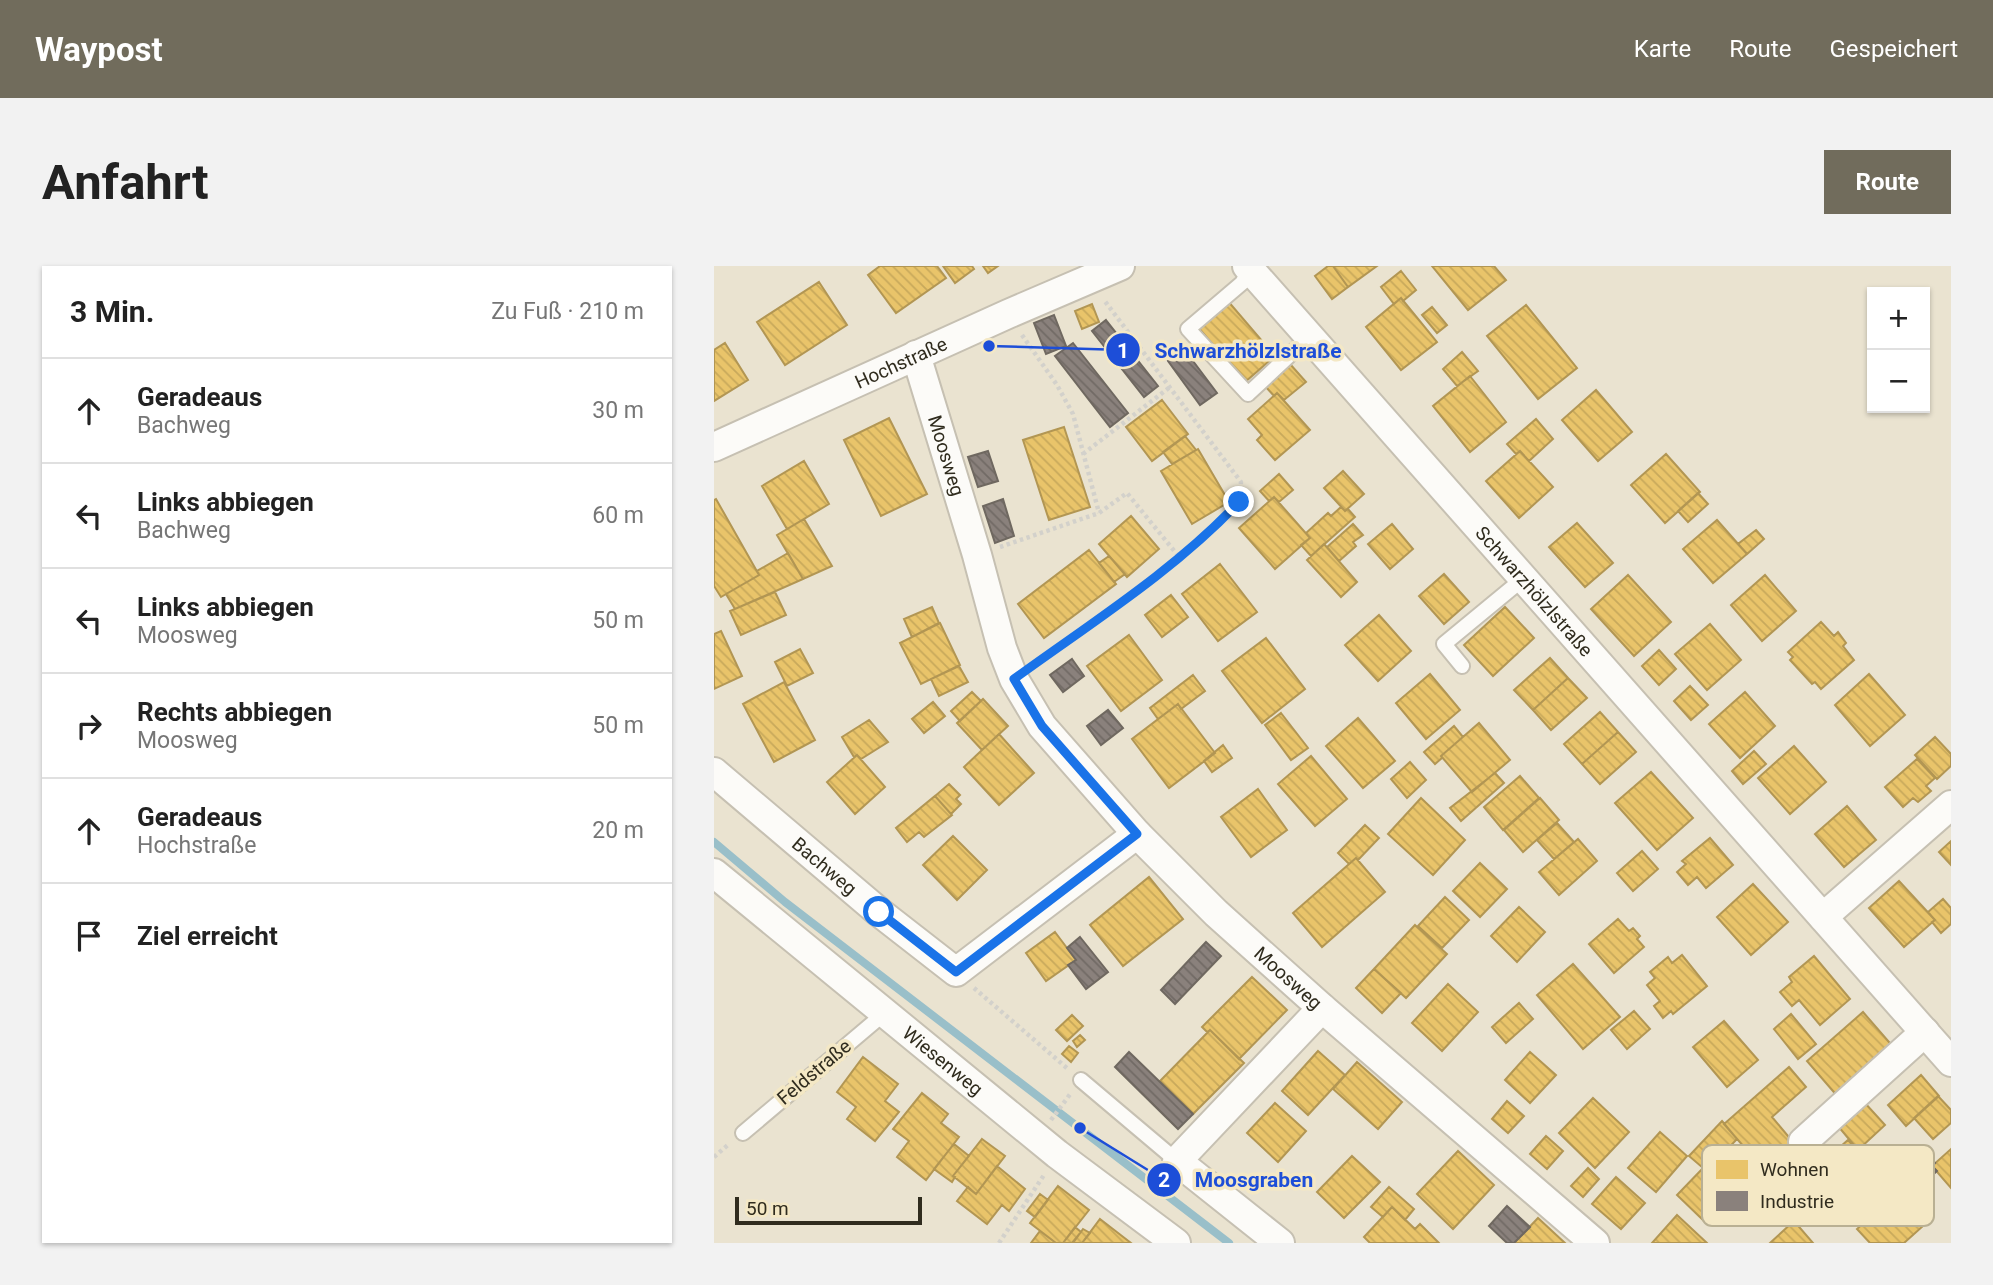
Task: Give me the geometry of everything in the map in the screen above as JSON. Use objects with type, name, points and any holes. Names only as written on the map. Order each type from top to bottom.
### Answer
[{"type":"street","name":"Hochstraße","points":[[714,447],[1120,266]]},
{"type":"street","name":"Schwarzhölzlstraße","points":[[1248,268],[1951,1062]]},
{"type":"street","name":"Moosweg","points":[[916,355],[977,555],[1002,648],[1014,679],[1042,726],[1137,834],[1216,914],[1595,1243]]},
{"type":"street","name":"Bachweg","points":[[714,772],[879,912],[956,972]]},
{"type":"street","points":[[1823,917],[1951,805]]},
{"type":"street","points":[[956,972],[1137,834]]},
{"type":"street","name":"Wiesenweg","points":[[714,873],[1048,1146],[1176,1243]]},
{"type":"street","points":[[1280,1243],[1177,1161],[1322,1008]]},
{"type":"street","points":[[1802,1142],[1925,1032]]},
{"type":"lane","points":[[1248,268],[1242,283],[1188,329],[1248,394],[1309,337]]},
{"type":"lane","points":[[1462,666],[1444,644],[1524,578]]},
{"type":"lane","name":"Feldstraße","points":[[743,1133],[886,1012]]},
{"type":"lane","points":[[1081,1080],[1177,1161]]},
{"type":"path","points":[[1014,679],[1180,558],[1239,502],[1241,482],[1089,279]]},
{"type":"path","points":[[1008,314],[1057,385],[1073,414],[1099,513]]},
{"type":"path","points":[[1083,454],[1170,387]]},
{"type":"path","points":[[977,555],[1099,513],[1127,493],[1180,558]]},
{"type":"path","points":[[956,972],[1081,1080],[999,1243]]},
{"type":"building: Wohnen","points":[[880,266],[937,266],[946,278],[896,313],[868,275]]},
{"type":"building: Wohnen","points":[[943,266],[972,266],[974,269],[955,283]]},
{"type":"building: Wohnen","points":[[983,266],[998,266],[988,273]]},
{"type":"building: Wohnen","points":[[1328,266],[1333,266],[1348,287],[1332,299],[1315,276]]},
{"type":"building: Wohnen","points":[[1333,266],[1377,266],[1348,287]]},
{"type":"building: Wohnen","points":[[1432,266],[1494,266],[1506,280],[1468,310]]},
{"type":"building: Wohnen","points":[[1401,271],[1416,290],[1403,301],[1401,298],[1394,304],[1381,287]]},
{"type":"building: Wohnen","points":[[819,282],[847,325],[785,365],[757,322]]},
{"type":"building: Wohnen","points":[[1401,298],[1437,342],[1401,370],[1366,327]]},
{"type":"building: Wohnen","points":[[1227,300],[1275,356],[1245,382],[1197,326]]},
{"type":"building: Wohnen","points":[[1092,304],[1099,322],[1082,329],[1075,311]]},
{"type":"building: Wohnen","points":[[1526,305],[1577,368],[1538,399],[1487,336]]},
{"type":"building: Wohnen","points":[[1432,307],[1447,325],[1437,333],[1422,315]]},
{"type":"building: Wohnen","points":[[725,343],[748,380],[714,401],[714,350]]},
{"type":"building: Wohnen","points":[[1462,352],[1478,371],[1457,386],[1443,369]]},
{"type":"building: Wohnen","points":[[1290,364],[1306,382],[1284,400],[1277,393],[1274,396],[1265,386]]},
{"type":"building: Wohnen","points":[[1470,376],[1506,422],[1470,452],[1433,406]]},
{"type":"building: Wohnen","points":[[1596,390],[1632,432],[1598,461],[1562,420]]},
{"type":"building: Wohnen","points":[[1277,393],[1310,430],[1275,460],[1257,440],[1262,435],[1248,419]]},
{"type":"building: Wohnen","points":[[1162,400],[1188,434],[1152,461],[1126,427]]},
{"type":"building: Wohnen","points":[[889,418],[927,494],[881,516],[844,440]]},
{"type":"building: Wohnen","points":[[1536,419],[1553,439],[1529,461],[1520,451],[1516,454],[1507,444]]},
{"type":"building: Wohnen","points":[[1064,427],[1090,507],[1049,520],[1023,440]]},
{"type":"building: Wohnen","points":[[1185,436],[1196,450],[1172,464],[1163,452]]},
{"type":"building: Wohnen","points":[[1198,449],[1229,502],[1192,524],[1161,471]]},
{"type":"building: Wohnen","points":[[1520,451],[1553,487],[1519,518],[1486,481]]},
{"type":"building: Wohnen","points":[[1666,454],[1700,492],[1665,523],[1631,485]]},
{"type":"building: Wohnen","points":[[804,461],[829,504],[787,529],[762,486]]},
{"type":"building: Wohnen","points":[[1343,471],[1364,494],[1345,511],[1324,488]]},
{"type":"building: Wohnen","points":[[1279,474],[1293,490],[1279,502],[1274,497],[1269,501],[1260,491]]},
{"type":"building: Wohnen","points":[[1698,493],[1708,504],[1688,522],[1678,511]]},
{"type":"building: Wohnen","points":[[1274,497],[1310,538],[1275,569],[1239,528]]},
{"type":"building: Wohnen","points":[[716,499],[759,575],[721,597],[714,586]]},
{"type":"building: Wohnen","points":[[1341,507],[1345,511],[1348,509],[1355,517],[1311,556],[1301,545],[1310,538],[1306,533],[1328,513],[1331,516]]},
{"type":"building: Wohnen","points":[[1131,516],[1159,549],[1127,577],[1099,544]]},
{"type":"building: Wohnen","points":[[804,519],[832,566],[803,579],[777,535]]},
{"type":"building: Wohnen","points":[[1717,520],[1747,554],[1713,583],[1683,549]]},
{"type":"building: Wohnen","points":[[1577,523],[1613,563],[1585,587],[1549,547]]},
{"type":"building: Wohnen","points":[[1353,524],[1363,535],[1353,542],[1356,546],[1339,561],[1327,547]]},
{"type":"building: Wohnen","points":[[1392,524],[1413,549],[1390,569],[1368,544]]},
{"type":"building: Wohnen","points":[[1756,530],[1764,539],[1747,554],[1738,544]]},
{"type":"building: Wohnen","points":[[1324,544],[1357,582],[1341,597],[1307,560]]},
{"type":"building: Wohnen","points":[[1089,550],[1116,584],[1044,638],[1018,604]]},
{"type":"building: Wohnen","points":[[788,553],[803,579],[735,609],[726,594],[759,575],[757,571]]},
{"type":"building: Wohnen","points":[[1109,556],[1125,574],[1114,582],[1099,563]]},
{"type":"building: Wohnen","points":[[1220,564],[1257,612],[1218,641],[1182,594]]},
{"type":"building: Wohnen","points":[[1444,574],[1469,602],[1444,624],[1419,596]]},
{"type":"building: Wohnen","points":[[1628,575],[1671,622],[1634,656],[1591,609]]},
{"type":"building: Wohnen","points":[[1765,575],[1796,611],[1762,641],[1731,605]]},
{"type":"building: Wohnen","points":[[775,592],[786,615],[741,635],[730,611]]},
{"type":"building: Wohnen","points":[[1171,595],[1188,617],[1162,637],[1145,615]]},
{"type":"building: Wohnen","points":[[932,607],[939,623],[912,637],[904,619]]},
{"type":"building: Wohnen","points":[[1505,607],[1534,638],[1493,676],[1464,645]]},
{"type":"building: Wohnen","points":[[1379,615],[1411,651],[1378,681],[1345,645]]},
{"type":"building: Wohnen","points":[[1821,622],[1834,636],[1838,632],[1846,643],[1843,646],[1854,660],[1821,689],[1815,682],[1812,684],[1790,660],[1793,657],[1788,652]]},
{"type":"building: Wohnen","points":[[940,623],[960,665],[921,684],[900,643]]},
{"type":"building: Wohnen","points":[[1710,624],[1741,660],[1707,690],[1675,654]]},
{"type":"building: Wohnen","points":[[721,631],[742,676],[714,689],[714,634]]},
{"type":"building: Wohnen","points":[[1129,635],[1162,680],[1121,711],[1087,666]]},
{"type":"building: Wohnen","points":[[1266,638],[1305,689],[1262,723],[1222,671]]},
{"type":"building: Wohnen","points":[[800,649],[813,673],[787,686],[775,662]]},
{"type":"building: Wohnen","points":[[1659,650],[1676,669],[1659,685],[1642,666]]},
{"type":"building: Wohnen","points":[[1550,658],[1568,678],[1533,710],[1514,690]]},
{"type":"building: Wohnen","points":[[959,666],[968,682],[939,696],[931,679]]},
{"type":"building: Wohnen","points":[[1430,674],[1460,710],[1426,739],[1396,703]]},
{"type":"building: Wohnen","points":[[1869,674],[1905,715],[1870,746],[1835,705]]},
{"type":"building: Wohnen","points":[[1193,675],[1205,691],[1181,709],[1178,704],[1158,719],[1150,708]]},
{"type":"building: Wohnen","points":[[1568,678],[1587,698],[1551,730],[1533,710]]},
{"type":"building: Wohnen","points":[[784,682],[815,740],[774,762],[743,704]]},
{"type":"building: Wohnen","points":[[1690,686],[1708,705],[1691,720],[1674,701]]},
{"type":"building: Wohnen","points":[[972,692],[981,701],[960,721],[951,711]]},
{"type":"building: Wohnen","points":[[1745,692],[1775,726],[1740,758],[1709,724]]},
{"type":"building: Wohnen","points":[[983,699],[1008,726],[982,750],[957,723]]},
{"type":"building: Wohnen","points":[[933,702],[945,716],[924,733],[912,719]]},
{"type":"building: Wohnen","points":[[1178,704],[1215,753],[1169,788],[1132,739]]},
{"type":"building: Wohnen","points":[[1600,712],[1618,732],[1582,764],[1564,744]]},
{"type":"building: Wohnen","points":[[1281,713],[1308,748],[1291,760],[1265,725]]},
{"type":"building: Wohnen","points":[[1358,718],[1395,761],[1363,788],[1326,746]]},
{"type":"building: Wohnen","points":[[869,720],[888,742],[861,759],[857,755],[854,757],[842,737]]},
{"type":"building: Wohnen","points":[[1479,723],[1510,760],[1472,792],[1441,756]]},
{"type":"building: Wohnen","points":[[1454,726],[1463,737],[1435,764],[1424,752]]},
{"type":"building: Wohnen","points":[[1618,732],[1636,752],[1600,784],[1582,764]]},
{"type":"building: Wohnen","points":[[999,734],[1034,773],[999,805],[964,767]]},
{"type":"building: Wohnen","points":[[1935,737],[1951,754],[1951,766],[1937,779],[1915,755]]},
{"type":"building: Wohnen","points":[[1223,745],[1232,758],[1212,772],[1204,761]]},
{"type":"building: Wohnen","points":[[1794,746],[1826,782],[1790,814],[1758,778]]},
{"type":"building: Wohnen","points":[[1754,751],[1766,764],[1743,784],[1732,771]]},
{"type":"building: Wohnen","points":[[857,755],[885,787],[855,814],[827,782]]},
{"type":"building: Wohnen","points":[[1311,756],[1347,799],[1315,826],[1278,784]]},
{"type":"building: Wohnen","points":[[1917,759],[1935,778],[1926,786],[1931,791],[1918,802],[1913,798],[1903,807],[1885,787]]},
{"type":"building: Wohnen","points":[[1410,762],[1426,780],[1407,798],[1391,779]]},
{"type":"building: Wohnen","points":[[1651,772],[1693,818],[1657,850],[1615,803]]},
{"type":"building: Wohnen","points":[[1495,773],[1504,783],[1461,821],[1450,808]]},
{"type":"building: Wohnen","points":[[1520,776],[1539,798],[1503,830],[1484,807]]},
{"type":"building: Wohnen","points":[[949,784],[960,795],[956,799],[961,804],[951,814],[935,796]]},
{"type":"building: Wohnen","points":[[1258,789],[1287,830],[1251,857],[1221,817]]},
{"type":"building: Wohnen","points":[[935,796],[952,815],[924,837],[919,832],[907,842],[896,828]]},
{"type":"building: Wohnen","points":[[1421,798],[1465,840],[1433,875],[1388,834]]},
{"type":"building: Wohnen","points":[[1540,798],[1559,820],[1523,852],[1504,830]]},
{"type":"building: Wohnen","points":[[1847,806],[1876,840],[1844,867],[1815,834]]},
{"type":"building: Wohnen","points":[[1557,823],[1574,842],[1554,859],[1537,840]]},
{"type":"building: Wohnen","points":[[1365,825],[1379,838],[1358,860],[1356,858],[1349,864],[1338,853]]},
{"type":"building: Wohnen","points":[[953,836],[987,870],[957,900],[923,865]]},
{"type":"building: Wohnen","points":[[1710,838],[1733,865],[1706,888],[1697,877],[1688,885],[1677,872],[1686,864],[1682,861]]},
{"type":"building: Wohnen","points":[[1578,839],[1597,861],[1559,895],[1539,872]]},
{"type":"building: Wohnen","points":[[1951,841],[1951,865],[1939,852]]},
{"type":"building: Wohnen","points":[[1642,851],[1658,869],[1633,891],[1617,873]]},
{"type":"building: Wohnen","points":[[1356,858],[1385,892],[1322,947],[1293,913]]},
{"type":"building: Wohnen","points":[[1480,863],[1507,889],[1480,917],[1453,891]]},
{"type":"building: Wohnen","points":[[1149,877],[1183,919],[1123,966],[1090,925]]},
{"type":"building: Wohnen","points":[[1899,881],[1935,920],[1904,947],[1869,908]]},
{"type":"building: Wohnen","points":[[1753,884],[1788,922],[1751,955],[1717,917]]},
{"type":"building: Wohnen","points":[[1445,897],[1469,920],[1442,948],[1418,926]]},
{"type":"building: Wohnen","points":[[1943,899],[1951,908],[1951,924],[1941,933],[1928,912]]},
{"type":"building: Wohnen","points":[[1519,907],[1545,932],[1517,962],[1491,936]]},
{"type":"building: Wohnen","points":[[1618,919],[1629,931],[1633,928],[1644,947],[1614,973],[1589,944]]},
{"type":"building: Wohnen","points":[[1415,925],[1447,954],[1406,998],[1374,969]]},
{"type":"building: Wohnen","points":[[1055,932],[1076,960],[1046,981],[1026,953]]},
{"type":"building: Wohnen","points":[[1682,955],[1707,986],[1673,1014],[1671,1011],[1663,1018],[1654,1006],[1660,1001],[1647,985],[1655,978],[1650,972],[1668,957],[1672,963]]},
{"type":"building: Wohnen","points":[[1814,956],[1850,999],[1820,1025],[1799,1000],[1792,1006],[1780,992],[1792,982],[1789,977]]},
{"type":"building: Wohnen","points":[[1573,964],[1620,1017],[1583,1049],[1537,995]]},
{"type":"building: Wohnen","points":[[1374,969],[1401,993],[1382,1013],[1356,988]]},
{"type":"building: Wohnen","points":[[1252,977],[1287,1010],[1239,1059],[1210,1030],[1207,1032],[1202,1027]]},
{"type":"building: Wohnen","points":[[1448,984],[1478,1012],[1442,1051],[1412,1023]]},
{"type":"building: Wohnen","points":[[1519,1003],[1533,1019],[1506,1043],[1492,1027]]},
{"type":"building: Wohnen","points":[[1634,1011],[1650,1029],[1627,1049],[1611,1030]]},
{"type":"building: Wohnen","points":[[1863,1012],[1895,1049],[1839,1098],[1807,1061]]},
{"type":"building: Wohnen","points":[[1791,1014],[1816,1044],[1798,1059],[1774,1029]]},
{"type":"building: Wohnen","points":[[1072,1015],[1083,1026],[1067,1041],[1056,1030]]},
{"type":"building: Wohnen","points":[[1724,1021],[1758,1060],[1727,1087],[1693,1047]]},
{"type":"building: Wohnen","points":[[1210,1030],[1244,1063],[1193,1114],[1160,1081]]},
{"type":"building: Wohnen","points":[[1080,1035],[1085,1040],[1077,1047],[1073,1041]]},
{"type":"building: Wohnen","points":[[1069,1046],[1078,1053],[1071,1062],[1062,1054]]},
{"type":"building: Wohnen","points":[[1318,1051],[1345,1075],[1308,1115],[1282,1091]]},
{"type":"building: Wohnen","points":[[1530,1052],[1556,1075],[1530,1103],[1505,1080]]},
{"type":"building: Wohnen","points":[[863,1057],[898,1084],[885,1101],[899,1112],[875,1141],[847,1119],[856,1107],[837,1092]]},
{"type":"building: Wohnen","points":[[1357,1062],[1402,1102],[1378,1129],[1333,1089]]},
{"type":"building: Wohnen","points":[[1789,1067],[1806,1087],[1772,1117],[1795,1145],[1742,1145],[1724,1124]]},
{"type":"building: Wohnen","points":[[1921,1075],[1939,1096],[1906,1126],[1888,1105]]},
{"type":"building: Wohnen","points":[[922,1093],[948,1114],[941,1123],[959,1137],[926,1180],[897,1157],[909,1141],[893,1129]]},
{"type":"building: Wohnen","points":[[1938,1096],[1951,1110],[1951,1123],[1933,1139],[1914,1118]]},
{"type":"building: Wohnen","points":[[1593,1098],[1629,1132],[1595,1168],[1559,1133]]},
{"type":"building: Wohnen","points":[[1507,1101],[1524,1116],[1508,1133],[1492,1119]]},
{"type":"building: Wohnen","points":[[1864,1102],[1885,1125],[1863,1145],[1854,1145],[1838,1126]]},
{"type":"building: Wohnen","points":[[1275,1103],[1306,1131],[1278,1162],[1247,1133]]},
{"type":"building: Wohnen","points":[[1722,1121],[1737,1139],[1731,1145],[1702,1145],[1702,1167],[1689,1156]]},
{"type":"building: Wohnen","points":[[1660,1132],[1687,1156],[1656,1192],[1628,1168]]},
{"type":"building: Wohnen","points":[[1546,1136],[1563,1151],[1547,1169],[1530,1154]]},
{"type":"building: Wohnen","points":[[982,1139],[1005,1156],[976,1194],[953,1176]]},
{"type":"building: Wohnen","points":[[954,1144],[969,1156],[953,1176],[955,1177],[952,1182],[934,1169]]},
{"type":"building: Wohnen","points":[[1951,1149],[1951,1188],[1934,1168],[1934,1164]]},
{"type":"building: Wohnen","points":[[1458,1151],[1494,1185],[1453,1229],[1417,1194]]},
{"type":"building: Wohnen","points":[[1352,1156],[1380,1182],[1344,1218],[1317,1192]]},
{"type":"building: Wohnen","points":[[997,1166],[1025,1189],[1009,1211],[1002,1205],[987,1224],[957,1201],[968,1187],[976,1194]]},
{"type":"building: Wohnen","points":[[1588,1168],[1599,1179],[1583,1197],[1571,1186]]},
{"type":"building: Wohnen","points":[[1702,1169],[1702,1219],[1677,1195]]},
{"type":"building: Wohnen","points":[[1616,1177],[1645,1203],[1621,1229],[1592,1204]]},
{"type":"building: Wohnen","points":[[1058,1186],[1089,1210],[1063,1243],[1056,1243],[1030,1223]]},
{"type":"building: Wohnen","points":[[1389,1187],[1414,1209],[1405,1220],[1392,1207],[1383,1217],[1371,1207]]},
{"type":"building: Wohnen","points":[[1040,1194],[1048,1200],[1035,1217],[1027,1211]]},
{"type":"building: Wohnen","points":[[1392,1207],[1415,1229],[1420,1224],[1439,1243],[1370,1243],[1364,1237]]},
{"type":"building: Wohnen","points":[[1677,1215],[1707,1243],[1652,1243]]},
{"type":"building: Wohnen","points":[[1538,1218],[1565,1243],[1514,1243]]},
{"type":"building: Wohnen","points":[[1100,1219],[1131,1243],[1082,1243]]},
{"type":"building: Wohnen","points":[[1789,1226],[1798,1226],[1813,1243],[1770,1243]]},
{"type":"building: Wohnen","points":[[1860,1226],[1923,1226],[1904,1243],[1870,1243],[1857,1229]]},
{"type":"building: Wohnen","points":[[1075,1227],[1081,1232],[1072,1243],[1063,1243]]},
{"type":"building: Wohnen","points":[[1083,1229],[1090,1233],[1082,1243],[1073,1243]]},
{"type":"building: Wohnen","points":[[1040,1231],[1056,1243],[1031,1243]]},
{"type":"building: Industrie","points":[[1054,315],[1066,346],[1046,354],[1034,323]]},
{"type":"building: Industrie","points":[[1106,320],[1158,386],[1144,397],[1092,331]]},
{"type":"building: Industrie","points":[[1073,343],[1128,413],[1110,427],[1055,356]]},
{"type":"building: Industrie","points":[[1184,349],[1217,393],[1200,405],[1168,361]]},
{"type":"building: Industrie","points":[[988,451],[998,481],[978,487],[968,457]]},
{"type":"building: Industrie","points":[[1003,499],[1014,536],[995,543],[983,506]]},
{"type":"building: Industrie","points":[[1072,659],[1084,676],[1063,692],[1050,675]]},
{"type":"building: Industrie","points":[[1108,710],[1123,728],[1101,745],[1087,726]]},
{"type":"building: Industrie","points":[[1080,937],[1108,972],[1086,989],[1068,965],[1076,960],[1067,948]]},
{"type":"building: Industrie","points":[[1206,942],[1221,956],[1175,1004],[1161,990]]},
{"type":"building: Industrie","points":[[1129,1052],[1193,1114],[1178,1129],[1115,1067]]},
{"type":"building: Industrie","points":[[1507,1206],[1530,1227],[1514,1243],[1507,1243],[1489,1226]]},
{"type":"waterway","points":[[714,842],[785,902],[1229,1243]]},
{"type":"place","name":"Schwarzhölzlstraße","points":[[989,346]]},
{"type":"place","name":"Moosgraben","points":[[1080,1128]]},
{"type":"route","points":[[879,912],[956,972],[1137,834],[1042,726],[1014,679],[1180,558],[1239,502]]}]
